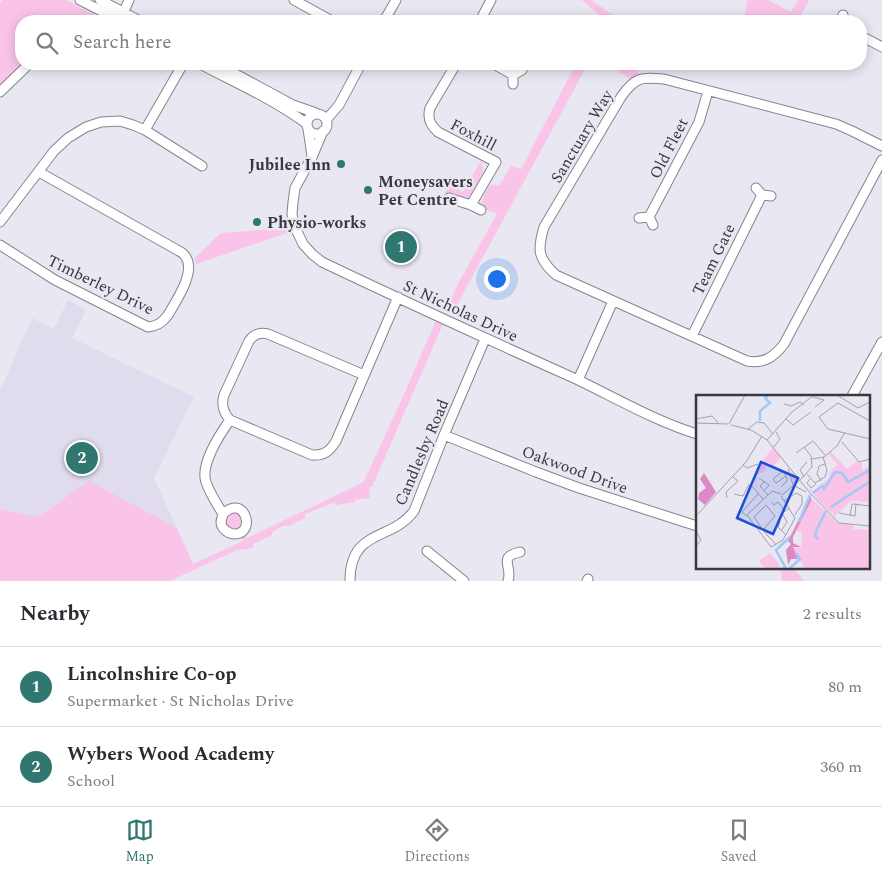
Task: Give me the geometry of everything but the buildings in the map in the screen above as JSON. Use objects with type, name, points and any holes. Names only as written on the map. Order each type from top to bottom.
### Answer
[{"type":"street","points":[[80,0],[112,15]]},
{"type":"street","points":[[100,0],[117,15]]},
{"type":"street","points":[[123,15],[129,0]]},
{"type":"street","points":[[294,0],[321,15]]},
{"type":"street","points":[[387,15],[396,0]]},
{"type":"street","points":[[483,15],[491,0]]},
{"type":"street","points":[[867,39],[882,47]]},
{"type":"street","points":[[0,92],[23,70]]},
{"type":"street","points":[[145,130],[180,70]]},
{"type":"street","points":[[211,70],[294,114],[315,133],[319,133],[326,128],[326,120],[322,115],[293,105],[228,70]]},
{"type":"street","points":[[326,120],[339,105],[358,70]]},
{"type":"street","name":"Foxhill","points":[[452,70],[430,108],[428,115],[430,122],[438,132],[496,162],[471,205]]},
{"type":"street","points":[[501,70],[513,80],[522,70]]},
{"type":"street","name":"Sanctuary Way","points":[[882,146],[836,124],[664,79],[641,79],[629,86],[621,97],[544,227],[539,242],[540,256],[546,266],[556,275],[748,361],[763,361],[774,356],[784,344],[882,160]]},
{"type":"street","name":"Old Fleet","points":[[639,218],[651,221],[699,122],[708,91]]},
{"type":"street","points":[[312,157],[308,126],[309,117],[316,114]]},
{"type":"street","points":[[0,222],[40,172],[54,151],[68,138],[86,127],[102,122],[120,122],[145,130],[202,166]]},
{"type":"street","name":"St Nicholas Drive","points":[[323,131],[296,188],[293,202],[294,225],[303,244],[312,254],[322,262],[486,339],[578,380],[666,423],[696,434]]},
{"type":"street","name":"Timberley Drive","points":[[0,245],[55,280],[148,326],[156,326],[164,321],[168,315],[189,273],[189,264],[186,256],[40,172]]},
{"type":"street","name":"Team Gate","points":[[692,336],[763,193]]},
{"type":"street","points":[[449,198],[481,210]]},
{"type":"street","points":[[364,375],[268,334],[259,333],[249,341],[224,395],[223,408],[230,420],[312,455],[318,456],[326,453],[332,449],[336,441],[398,297]]},
{"type":"street","points":[[578,380],[613,301]]},
{"type":"street","name":"Candlesby Road","points":[[350,581],[352,561],[360,548],[369,540],[401,524],[414,511],[444,435],[486,339]]},
{"type":"street","points":[[853,395],[882,342]]},
{"type":"street","points":[[223,514],[206,482],[205,469],[221,434],[230,420]]},
{"type":"street","name":"Oakwood Drive","points":[[444,435],[579,488],[696,526]]},
{"type":"street","points":[[427,551],[464,581]]},
{"type":"street","points":[[508,581],[510,570],[507,565],[508,558],[511,554],[520,552]]},
{"type":"shaded area","points":[[2,0],[66,0],[95,15],[15,15],[15,70],[17,70],[0,88],[0,3]]},
{"type":"shaded area","points":[[582,0],[591,0],[613,15],[599,15]]},
{"type":"shaded area","points":[[747,0],[768,0],[791,12],[798,0],[809,0],[801,15],[745,15]]},
{"type":"shaded area","points":[[573,70],[585,70],[452,314],[445,311],[497,214],[482,206],[487,189],[492,184],[499,186],[511,166],[521,169]]},
{"type":"shaded area","points":[[616,70],[639,70],[638,75],[630,79]]},
{"type":"shaded area","points":[[480,162],[483,172],[469,197],[462,199],[445,193],[449,184],[463,192]]},
{"type":"shaded area","points":[[285,228],[287,233],[196,264],[195,258],[221,233]]},
{"type":"shaded area","points":[[68,300],[86,310],[72,338],[194,397],[154,478],[193,564],[12,581],[0,579],[0,391],[32,318],[54,329]]},
{"type":"shaded area","points":[[436,321],[443,324],[372,487],[369,487],[370,498],[336,505],[335,502],[305,514],[305,518],[289,526],[283,526],[272,532],[272,535],[253,544],[253,548],[237,550],[170,581],[0,581],[0,509],[38,517],[89,481],[177,528],[193,564],[243,541],[242,538],[245,536],[247,538],[362,483],[397,410]]},
{"type":"shaded area","points":[[234,513],[242,521],[234,529],[226,521]]},
{"type":"shaded area","points":[[780,568],[794,568],[804,581],[782,581]]},
{"type":"place","name":"Jubilee Inn","points":[[341,164]]},
{"type":"place","name":"Moneysavers Pet Centre","points":[[368,190]]},
{"type":"place","name":"Physio-works","points":[[257,222]]},
{"type":"place","name":"Lincolnshire Co-op","points":[[401,247]]},
{"type":"place","name":"Wybers Wood Academy","points":[[82,458]]}]
